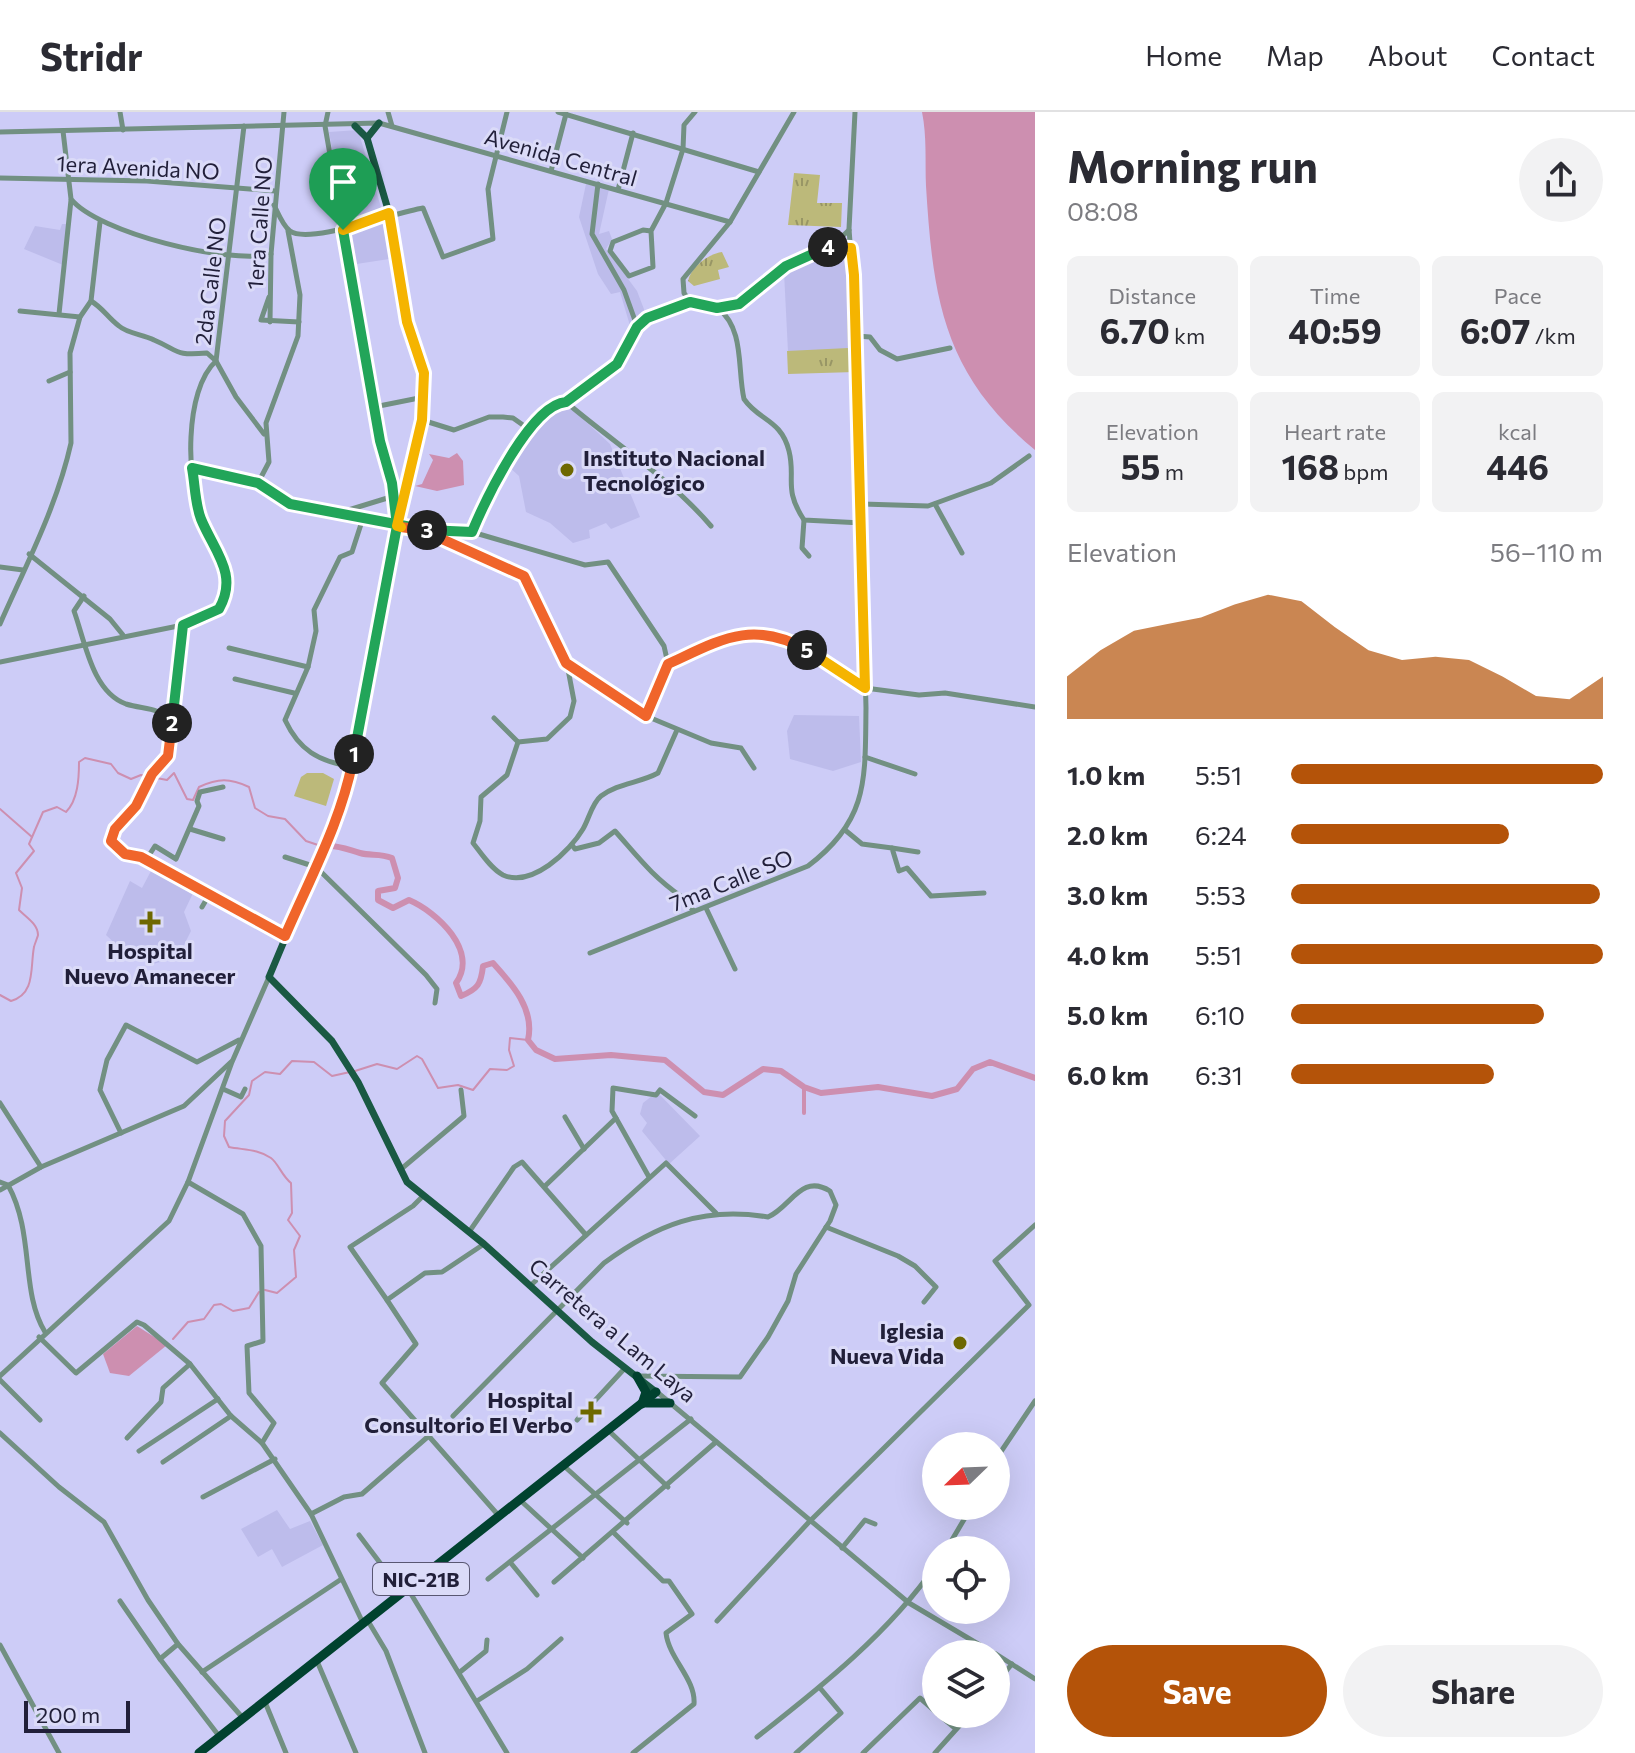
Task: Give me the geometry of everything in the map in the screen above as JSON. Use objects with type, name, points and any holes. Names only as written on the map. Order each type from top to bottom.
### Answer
[{"type":"highway","points":[[637,1376],[646,1392],[642,1404]]},
{"type":"highway","name":"NIC-21B","points":[[199,1753],[656,1392]]},
{"type":"highway","points":[[642,1404],[656,1400],[670,1403]]},
{"type":"main road","points":[[367,138],[379,123]]},
{"type":"main road","points":[[269,977],[327,843],[352,766],[397,526],[422,420],[423,364],[407,322],[389,213],[367,138],[355,126]]},
{"type":"main road","name":"Carretera a Lam Laya","points":[[269,977],[332,1041],[358,1082],[399,1171],[423,1196],[484,1244],[558,1312],[656,1392]]},
{"type":"street","points":[[120,112],[123,130]]},
{"type":"street","name":"1era Calle NO","points":[[284,112],[275,191],[270,293],[261,320],[299,322]]},
{"type":"street","points":[[328,112],[325,126],[397,526]]},
{"type":"street","points":[[379,123],[388,112]]},
{"type":"street","points":[[388,112],[393,127]]},
{"type":"street","points":[[274,205],[287,229],[299,235],[343,230],[389,213],[423,208],[443,257],[493,239],[488,189],[507,112]]},
{"type":"street","points":[[558,112],[759,172]]},
{"type":"street","points":[[651,231],[629,234],[613,242],[610,251],[629,276],[653,267],[651,231],[666,203],[683,149],[684,125],[695,112]]},
{"type":"street","points":[[677,307],[684,293],[686,274],[730,222],[794,112]]},
{"type":"street","name":"7ma Calle SO","points":[[590,953],[808,866],[833,847],[858,806],[865,757],[865,688],[857,336],[849,229],[855,112]]},
{"type":"street","points":[[551,171],[566,114]]},
{"type":"street","name":"Avenida Central","points":[[0,132],[355,126],[379,123],[730,222]]},
{"type":"street","name":"2da Calle NO","points":[[183,625],[212,614],[225,599],[227,571],[201,518],[192,468],[193,419],[203,374],[216,361],[219,313],[231,253],[244,126]]},
{"type":"street","points":[[59,314],[71,199],[66,178],[63,131]]},
{"type":"street","points":[[618,190],[633,133]]},
{"type":"street","name":"1era Avenida NO","points":[[0,178],[66,178],[275,191]]},
{"type":"street","points":[[598,184],[592,234],[624,290],[637,327]]},
{"type":"street","points":[[71,199],[100,222],[162,243],[231,253],[271,254]]},
{"type":"street","points":[[0,624],[56,499],[68,457],[70,353],[80,317],[91,301],[100,222]]},
{"type":"street","name":"1era Calle NO","points":[[258,483],[269,462],[264,434],[298,336],[297,270],[287,229]]},
{"type":"street","points":[[472,532],[496,479],[530,430],[558,403],[566,402],[617,364],[637,327],[647,318],[690,302],[717,308],[746,300],[786,266],[832,246],[849,229]]},
{"type":"street","points":[[832,246],[851,248]]},
{"type":"street","points":[[684,293],[690,302]]},
{"type":"street","points":[[91,301],[104,309],[122,329],[155,340],[172,351],[207,353],[216,361],[236,397],[264,434]]},
{"type":"street","points":[[730,306],[728,316],[737,345],[744,399],[779,429],[790,453],[790,488],[804,520],[802,548],[809,556]]},
{"type":"street","points":[[717,308],[728,316]]},
{"type":"street","points":[[20,311],[80,317]]},
{"type":"street","points":[[857,336],[870,337],[880,350],[897,359],[950,348]]},
{"type":"street","points":[[49,381],[70,372]]},
{"type":"street","points":[[374,407],[424,397]]},
{"type":"street","points":[[566,402],[611,441],[669,482],[711,526]]},
{"type":"street","points":[[422,420],[454,430],[489,417],[513,418],[530,430]]},
{"type":"street","points":[[862,504],[935,504],[991,483],[1029,456]]},
{"type":"street","points":[[192,468],[258,483],[285,503],[422,530],[472,532],[585,565],[608,562],[664,646],[668,664],[646,716]]},
{"type":"street","points":[[341,513],[394,496]]},
{"type":"street","points":[[935,504],[962,553]]},
{"type":"street","points":[[352,766],[329,763],[308,753],[293,739],[285,720],[294,693],[308,667],[316,631],[314,610],[340,557],[352,552],[363,518]]},
{"type":"street","points":[[804,520],[862,523]]},
{"type":"street","points":[[422,530],[527,579],[552,641],[566,663],[574,701],[570,717],[547,739],[518,742]]},
{"type":"street","points":[[29,554],[84,596],[123,635]]},
{"type":"street","points":[[0,567],[23,570]]},
{"type":"street","points":[[84,596],[74,611],[100,682],[111,695],[126,704],[163,713],[172,723]]},
{"type":"street","points":[[0,662],[85,642],[183,625],[168,756],[151,777],[136,806],[111,836],[111,841],[125,854],[146,860],[285,936]]},
{"type":"street","points":[[668,664],[734,634],[767,634],[794,643],[865,688],[919,695],[945,693],[1035,707]]},
{"type":"street","points":[[229,648],[308,667]]},
{"type":"street","points":[[566,663],[646,716],[711,743],[741,748],[754,768]]},
{"type":"street","points":[[235,679],[294,693]]},
{"type":"street","points":[[494,718],[518,742]]},
{"type":"street","points":[[518,742],[507,775],[481,797],[473,843],[498,871],[515,877],[548,867],[572,845],[600,797],[630,781],[658,773],[677,730]]},
{"type":"street","points":[[865,757],[915,774]]},
{"type":"street","points":[[146,860],[155,846],[176,859],[199,806],[200,792],[223,787]]},
{"type":"street","points":[[190,829],[223,839]]},
{"type":"street","points":[[845,830],[862,844],[918,852]]},
{"type":"street","points":[[572,845],[575,849],[599,843],[615,831],[646,870],[674,895],[683,897],[695,912]]},
{"type":"street","points":[[892,848],[899,871],[907,868],[931,896],[984,893]]},
{"type":"street","points":[[285,857],[315,870],[426,975],[437,989],[435,1003]]},
{"type":"street","points":[[202,907],[209,895]]},
{"type":"street","points":[[706,908],[735,969]]},
{"type":"street","points":[[40,1420],[0,1378],[39,1337],[169,1221],[188,1182],[241,1039],[269,977]]},
{"type":"street","points":[[121,1133],[100,1090],[107,1060],[126,1025],[197,1062],[241,1039]]},
{"type":"street","points":[[0,1190],[41,1167],[184,1106],[232,1062]]},
{"type":"street","points":[[649,1177],[616,1118],[610,1100],[613,1088],[656,1095],[660,1090],[695,1116]]},
{"type":"street","points":[[223,1089],[241,1097],[245,1089]]},
{"type":"street","points":[[399,1171],[464,1116],[461,1090]]},
{"type":"street","points":[[0,1103],[41,1167]]},
{"type":"street","points":[[565,1117],[584,1149]]},
{"type":"street","points":[[545,1186],[616,1118]]},
{"type":"street","points":[[469,1232],[519,1162],[545,1186],[586,1235]]},
{"type":"street","points":[[531,1285],[666,1163],[716,1213]]},
{"type":"street","points":[[0,1182],[8,1185],[21,1216],[35,1309],[45,1332]]},
{"type":"street","points":[[188,1182],[243,1214],[261,1246],[263,1341],[247,1346],[249,1393],[274,1423],[262,1443]]},
{"type":"street","points":[[453,1416],[604,1263],[624,1248],[696,1215],[716,1213],[768,1217],[801,1188],[826,1188],[834,1196],[835,1209],[796,1274],[788,1301],[740,1377],[637,1376]]},
{"type":"street","points":[[423,1196],[413,1206],[350,1247],[416,1346],[388,1373],[383,1386],[431,1434],[499,1516]]},
{"type":"street","points":[[717,1621],[809,1522],[1029,1305],[995,1261],[1035,1225]]},
{"type":"street","points":[[826,1227],[915,1266],[936,1287],[924,1302]]},
{"type":"street","points":[[387,1300],[425,1273],[442,1272],[484,1244]]},
{"type":"street","points":[[39,1337],[76,1373],[137,1322],[161,1337],[190,1364],[231,1416],[275,1459],[311,1514],[340,1580],[386,1651],[425,1753]]},
{"type":"street","points":[[127,1438],[161,1402],[163,1388],[190,1364]]},
{"type":"street","points":[[577,1420],[625,1367]]},
{"type":"street","name":"Carretera a Lam Laya","points":[[656,1392],[909,1603],[972,1640]]},
{"type":"street","points":[[139,1451],[218,1399]]},
{"type":"street","points":[[1010,1438],[1035,1401]]},
{"type":"street","points":[[163,1462],[231,1416]]},
{"type":"street","points":[[488,1579],[691,1419]]},
{"type":"street","points":[[608,1430],[668,1487]]},
{"type":"street","points":[[0,1433],[59,1487],[104,1522],[148,1600],[178,1644],[243,1718]]},
{"type":"street","points":[[311,1514],[344,1497],[362,1494],[431,1434]]},
{"type":"street","points":[[554,1582],[627,1523],[716,1442]]},
{"type":"street","points":[[203,1497],[275,1459]]},
{"type":"street","points":[[564,1465],[627,1523]]},
{"type":"street","points":[[520,1500],[583,1558]]},
{"type":"street","points":[[842,1548],[865,1520],[875,1524]]},
{"type":"street","points":[[614,1533],[663,1581],[669,1581],[692,1614],[666,1633],[667,1643],[692,1688],[694,1704],[633,1753]]},
{"type":"street","points":[[359,1535],[405,1591],[460,1672],[507,1753]]},
{"type":"street","points":[[510,1562],[537,1595]]},
{"type":"street","points":[[202,1672],[340,1580]]},
{"type":"street","points":[[757,1737],[820,1688],[909,1603],[922,1585]]},
{"type":"street","points":[[120,1601],[220,1737]]},
{"type":"street","points":[[477,1701],[527,1669],[561,1639]]},
{"type":"street","points":[[460,1672],[486,1651],[487,1640]]},
{"type":"street","points":[[160,1659],[178,1644]]},
{"type":"street","points":[[0,1645],[59,1753]]},
{"type":"street","points":[[317,1661],[356,1753]]},
{"type":"street","name":"Carretera a Lam Laya","points":[[1012,1664],[1035,1679]]},
{"type":"street","points":[[796,1753],[841,1713],[820,1688]]},
{"type":"street","points":[[863,1753],[920,1698],[922,1700]]},
{"type":"street","points":[[265,1702],[286,1753]]},
{"type":"street","points":[[935,1753],[956,1729]]},
{"type":"shaded area","points":[[922,112],[1035,112],[1035,450],[1004,421],[980,392],[962,363],[949,332],[933,264]]},
{"type":"shaded area","points":[[358,130],[383,214],[346,227],[329,132]]},
{"type":"shaded area","points":[[586,184],[609,189],[599,234],[609,231],[612,239],[606,249],[637,291],[647,317],[631,329],[620,292],[611,294],[598,274],[579,217]]},
{"type":"shaded area","points":[[382,217],[389,259],[350,265],[344,231]]},
{"type":"shaded area","points":[[62,224],[67,224],[63,265],[24,249],[35,226],[60,230]]},
{"type":"shaded area","points":[[846,250],[848,350],[788,352],[784,272],[811,256]]},
{"type":"shaded area","name":"Instituto Nacional Tecnológico","points":[[558,406],[569,406],[610,444],[640,517],[611,529],[606,523],[589,530],[590,538],[573,543],[550,523],[526,512],[519,476],[507,465],[537,424]]},
{"type":"shaded area","points":[[457,453],[463,461],[464,485],[437,491],[415,486],[422,484],[433,460],[429,454],[449,458]]},
{"type":"shaded area","points":[[794,715],[859,716],[861,762],[833,771],[790,759],[787,731]]},
{"type":"shaded area","name":"Hospital Nuevo Amanecer","points":[[151,871],[194,891],[184,912],[191,931],[178,957],[153,964],[125,953],[106,935],[130,881],[142,888]]},
{"type":"shaded area","points":[[657,1092],[700,1136],[669,1164],[642,1131],[647,1123],[640,1114],[643,1103]]},
{"type":"shaded area","points":[[137,1326],[167,1345],[129,1376],[110,1373],[103,1354]]},
{"type":"shaded area","points":[[277,1510],[290,1529],[310,1521],[323,1545],[282,1567],[272,1549],[258,1557],[241,1529]]},
{"type":"green space","points":[[794,173],[820,175],[817,203],[842,203],[841,227],[788,225]]},
{"type":"green space","points":[[831,249],[849,249],[855,372],[788,374],[787,351],[848,348],[846,253],[811,257]]},
{"type":"green space","points":[[722,252],[729,267],[718,270],[720,279],[694,286],[688,281],[701,262]]},
{"type":"green space","points":[[307,773],[323,773],[334,779],[326,806],[294,796],[301,777]]},
{"type":"waterway","points":[[0,995],[11,1001],[25,992],[38,935],[34,924],[19,910],[22,888],[16,873],[34,851],[29,844],[43,812],[57,807],[66,812],[70,807],[77,788],[79,762],[85,758],[111,764],[118,773],[131,779],[141,775],[167,780],[174,773],[187,799],[193,800],[199,787],[212,782],[224,780],[242,784],[249,787],[255,808],[268,816],[285,819],[306,841],[321,846]]},
{"type":"waterway","points":[[0,809],[32,837]]},
{"type":"waterway","points":[[329,846],[392,858],[398,878],[395,888],[378,891],[378,900],[393,908],[409,900],[431,914],[452,934],[462,958],[462,971],[456,983],[461,996],[478,985],[483,966],[493,963],[514,988],[525,1008],[528,1040],[536,1050],[555,1059],[611,1055],[665,1060],[704,1092],[723,1095],[763,1069],[781,1071],[804,1087],[821,1093],[878,1087],[932,1096],[957,1089],[973,1069],[990,1062],[1035,1078]]},
{"type":"waterway","points":[[355,1071],[377,1064],[397,1069],[417,1056],[422,1059],[438,1088],[458,1085],[473,1090],[490,1069],[507,1070],[514,1066],[509,1050],[510,1038],[528,1040]]},
{"type":"waterway","points":[[265,1290],[277,1293],[296,1277],[294,1250],[300,1236],[288,1220],[292,1213],[291,1183],[274,1160],[266,1155],[229,1147],[224,1136],[225,1121],[249,1095],[252,1081],[265,1072],[280,1074],[292,1061],[314,1062],[332,1076],[350,1072]]},
{"type":"waterway","points":[[804,1087],[804,1113]]},
{"type":"waterway","points":[[173,1339],[188,1322],[204,1319],[214,1305],[221,1304],[233,1311],[249,1308],[259,1292]]},
{"type":"place","name":"Instituto Nacional Tecnológico","points":[[567,470]]},
{"type":"place","name":"Hospital Nuevo Amanecer","points":[[150,922]]},
{"type":"place","name":"Iglesia Nueva Vida","points":[[960,1343]]},
{"type":"place","name":"Hospital Consultorio El Verbo","points":[[591,1412]]},
{"type":"route","points":[[343,230],[380,441],[392,483],[397,526],[347,791],[285,936],[141,857],[125,854],[111,841],[115,829],[136,806],[152,774],[168,756],[183,625],[212,614],[225,599],[227,571],[201,518],[192,468],[258,483],[285,503],[293,505],[341,513],[397,526],[422,530],[472,532],[496,479],[530,430],[558,403],[566,402],[617,364],[641,322],[690,302],[717,308],[739,304],[768,284],[786,266],[804,256],[832,246],[846,246],[851,248],[857,336],[865,688],[784,638],[767,634],[734,634],[668,664],[656,699],[646,716],[566,663],[552,641],[524,576],[451,546],[422,530],[397,526],[422,420],[423,364],[407,322],[389,213],[343,230]]}]
